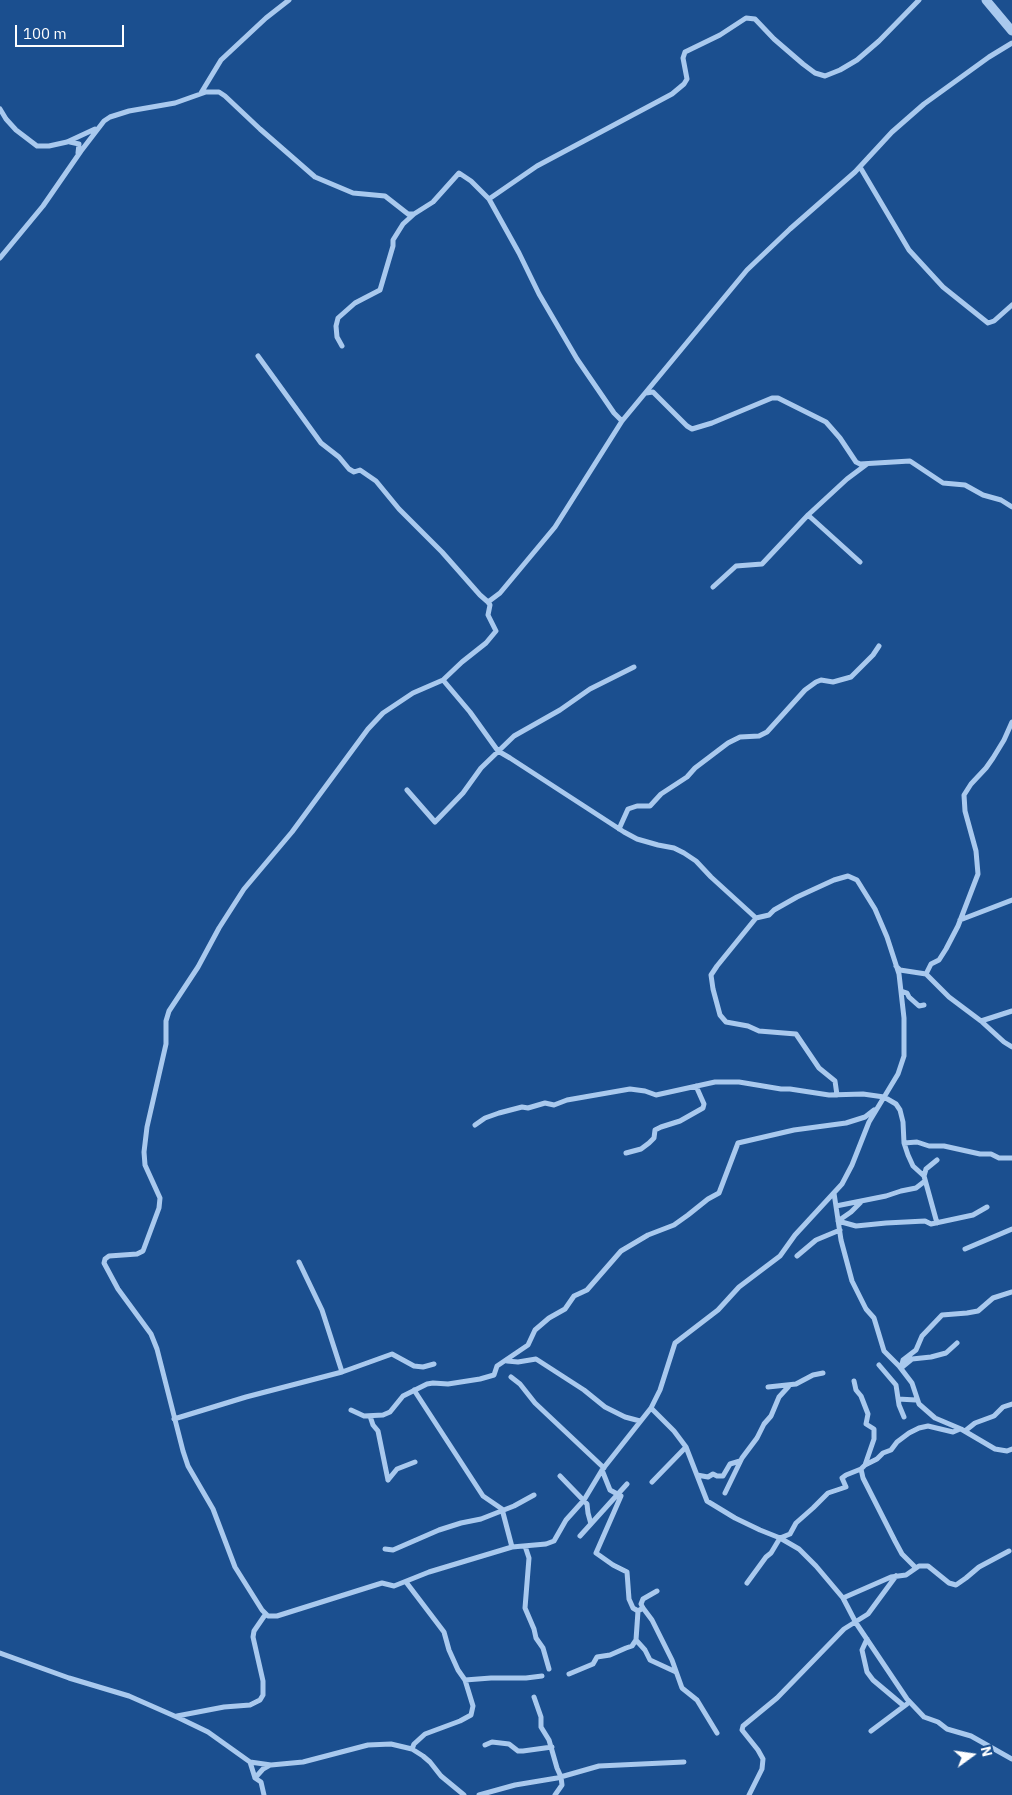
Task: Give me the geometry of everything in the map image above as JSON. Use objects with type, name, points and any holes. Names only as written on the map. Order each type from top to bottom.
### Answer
[{"type":"street","points":[[200,94],[221,60],[266,18],[289,0]]},
{"type":"street","points":[[489,199],[536,166],[672,94],[687,79],[683,58],[685,52],[722,34],[746,18],[755,19],[774,39],[815,74],[825,76],[840,70],[856,60],[879,41],[920,0]]},
{"type":"street","points":[[986,0],[1012,31]]},
{"type":"street","points":[[488,602],[500,593],[555,528],[622,421],[748,270],[790,228],[860,167],[892,132],[924,104],[989,57],[1012,43]]},
{"type":"street","points":[[0,258],[43,206],[98,128],[110,117],[175,103],[212,91],[225,96],[318,179],[359,194],[385,196],[408,214],[417,212]]},
{"type":"street","points":[[0,109],[16,130],[37,146],[49,146],[67,142],[98,128]]},
{"type":"street","points":[[67,142],[79,144],[77,155],[71,166]]},
{"type":"street","points":[[860,167],[908,250],[943,287],[988,323],[994,321],[1012,305]]},
{"type":"street","points":[[342,346],[337,337],[336,326],[338,318],[355,303],[380,290],[393,246],[393,240],[403,224],[433,202],[459,173],[471,181],[489,199],[555,324],[592,382],[622,421]]},
{"type":"street","points":[[258,356],[321,443],[339,457],[349,469],[354,472],[360,470],[376,481],[399,509],[488,602],[490,605],[488,615],[496,631],[486,643],[443,680],[413,693],[383,713],[368,729],[302,818],[244,889],[219,928],[166,1021],[166,1044],[146,1127],[144,1152],[145,1165],[160,1198],[159,1208],[143,1251],[137,1254],[109,1256],[104,1262],[118,1289],[151,1334],[188,1466],[213,1510],[235,1567],[265,1615],[277,1616],[382,1583],[394,1586],[429,1572],[512,1547],[546,1544],[554,1541],[566,1520],[584,1500],[603,1469],[651,1408],[660,1390],[675,1343],[718,1310],[739,1287],[780,1256],[795,1235],[848,1176],[877,1107],[898,1074],[904,1056],[905,1037],[899,974],[887,937],[875,909],[857,880],[851,876],[825,884],[797,897],[774,910],[769,915],[756,918],[711,976],[720,1016],[726,1022],[748,1026],[759,1031],[796,1034],[819,1068],[835,1081],[837,1095]]},
{"type":"street","points":[[646,393],[653,392],[692,429],[712,423],[772,398],[778,398],[826,422],[840,438],[856,462],[860,464],[910,461],[943,483],[965,486],[983,495],[1001,500],[1012,507]]},
{"type":"street","points":[[713,587],[736,566],[762,564],[808,515],[870,462]]},
{"type":"street","points":[[808,515],[860,562]]},
{"type":"street","points":[[619,830],[628,809],[637,806],[650,806],[661,794],[687,777],[695,768],[728,743],[740,737],[759,736],[767,732],[805,690],[821,680],[833,682],[851,677],[879,646]]},
{"type":"street","points":[[407,790],[435,822],[463,793],[481,768],[514,736],[560,710],[590,689],[634,667]]},
{"type":"street","points":[[443,680],[470,712],[498,752],[619,830],[658,845],[674,848],[690,857],[756,918]]},
{"type":"street","points":[[926,974],[931,964],[938,960],[946,949],[977,877],[976,851],[965,811],[964,795],[993,758],[1012,722]]},
{"type":"street","points":[[960,920],[1012,900]]},
{"type":"street","points":[[895,966],[900,970],[926,974],[949,997],[982,1021],[1012,1047]]},
{"type":"street","points":[[902,992],[907,993],[919,1006],[924,1005]]},
{"type":"street","points":[[982,1021],[1012,1011]]},
{"type":"street","points":[[475,1125],[485,1118],[522,1107],[528,1108],[545,1103],[554,1106],[567,1100],[630,1089],[656,1095],[715,1082],[739,1082],[837,1095],[864,1094],[884,1097],[896,1104],[900,1110],[903,1122],[904,1143],[912,1166],[925,1178]]},
{"type":"street","points":[[626,1153],[641,1149],[649,1143],[654,1138],[655,1130],[680,1121],[703,1108],[704,1104],[696,1086]]},
{"type":"street","points":[[351,1410],[370,1416],[383,1416],[390,1412],[402,1396],[414,1390],[433,1383],[448,1384],[494,1375],[497,1366],[528,1345],[535,1330],[549,1318],[565,1309],[574,1296],[587,1290],[621,1252],[648,1235],[688,1216],[708,1199],[720,1193],[738,1143],[794,1130],[846,1123],[865,1117],[877,1107]]},
{"type":"street","points":[[904,1143],[917,1142],[929,1146],[944,1146],[980,1154],[991,1154],[999,1158],[1012,1158]]},
{"type":"street","points":[[937,1223],[925,1178],[926,1168],[938,1160]]},
{"type":"street","points":[[836,1206],[916,1188],[925,1178]]},
{"type":"street","points":[[834,1193],[838,1221],[852,1281],[866,1309],[874,1318],[884,1351],[901,1368],[912,1383],[916,1400],[935,1418],[963,1430],[995,1449],[1007,1451],[1012,1449]]},
{"type":"street","points":[[838,1221],[862,1201]]},
{"type":"street","points":[[838,1221],[856,1226],[886,1222],[925,1221],[931,1224],[973,1215],[987,1207]]},
{"type":"street","points":[[965,1249],[1012,1229]]},
{"type":"street","points":[[797,1256],[816,1240],[840,1230]]},
{"type":"street","points":[[299,1262],[322,1310],[342,1372]]},
{"type":"street","points":[[901,1368],[903,1360],[916,1350],[922,1336],[942,1315],[978,1311],[993,1298],[1012,1292]]},
{"type":"street","points":[[901,1368],[912,1359],[946,1353],[957,1343]]},
{"type":"street","points":[[174,1418],[342,1372],[392,1354],[414,1366],[423,1367],[434,1364]]},
{"type":"street","points":[[507,1361],[518,1362],[536,1359],[584,1390],[605,1407],[625,1417],[640,1421]]},
{"type":"street","points":[[878,1365],[896,1385],[899,1405],[904,1417]]},
{"type":"street","points":[[725,1493],[740,1461],[771,1416],[778,1397],[789,1386],[823,1373]]},
{"type":"street","points":[[510,1377],[520,1384],[535,1403],[603,1469],[610,1490],[621,1496],[596,1553],[627,1572],[633,1608],[640,1609],[652,1620],[672,1660],[682,1688],[697,1700],[717,1733]]},
{"type":"street","points":[[854,1381],[856,1390],[861,1396],[868,1414],[866,1424],[874,1429],[874,1439],[863,1467],[863,1478],[902,1554],[915,1568]]},
{"type":"street","points":[[768,1387],[789,1386]]},
{"type":"street","points":[[414,1390],[483,1496],[502,1509],[512,1547]]},
{"type":"street","points":[[898,1399],[916,1400]]},
{"type":"street","points":[[747,1583],[771,1553],[780,1538],[790,1534],[796,1523],[828,1493],[846,1487],[842,1478],[846,1475],[891,1450],[897,1442],[919,1428],[928,1426],[953,1432],[963,1430],[994,1416],[1003,1407],[1012,1404]]},
{"type":"street","points":[[651,1408],[674,1431],[686,1447],[707,1501],[735,1518],[780,1538],[799,1549],[816,1566],[843,1598],[856,1623],[907,1704]]},
{"type":"street","points":[[370,1416],[373,1425],[378,1431],[388,1480],[397,1470],[416,1462]]},
{"type":"street","points":[[652,1482],[686,1447]]},
{"type":"street","points":[[697,1475],[708,1477],[714,1474],[723,1476],[730,1464],[740,1461]]},
{"type":"street","points":[[560,1476],[588,1504],[591,1524]]},
{"type":"street","points":[[580,1536],[627,1484]]},
{"type":"street","points":[[385,1549],[393,1550],[432,1533],[461,1523],[482,1519],[502,1509],[514,1506],[534,1494]]},
{"type":"street","points":[[525,1546],[529,1558],[525,1608],[536,1638],[545,1654],[549,1669]]},
{"type":"street","points":[[843,1598],[896,1576],[906,1574],[915,1568],[928,1566],[953,1585],[959,1584],[979,1567],[1009,1552]]},
{"type":"street","points":[[749,1795],[762,1769],[763,1759],[742,1730],[743,1726],[777,1698],[844,1629],[868,1614],[896,1576]]},
{"type":"street","points":[[406,1582],[444,1632],[454,1661],[465,1680],[473,1706],[471,1715],[425,1734],[414,1744],[412,1749]]},
{"type":"street","points":[[569,1674],[592,1664],[597,1657],[610,1655],[632,1646],[636,1640],[643,1599],[657,1591]]},
{"type":"street","points":[[176,1716],[224,1707],[250,1705],[260,1700],[263,1695],[263,1681],[253,1637],[254,1631],[265,1615]]},
{"type":"street","points":[[867,1639],[862,1650],[867,1672],[873,1680],[924,1717],[938,1722],[947,1729],[971,1736],[1012,1759]]},
{"type":"street","points":[[636,1640],[650,1660],[676,1672]]},
{"type":"street","points":[[0,1653],[129,1696],[176,1716],[213,1735],[231,1750],[250,1762],[270,1765],[303,1762],[368,1746],[392,1744],[412,1749],[430,1762],[441,1776],[464,1795]]},
{"type":"street","points":[[465,1680],[542,1676]]},
{"type":"street","points":[[534,1697],[541,1717],[542,1731],[552,1747],[556,1768],[561,1777],[562,1785],[555,1795]]},
{"type":"street","points":[[870,1731],[907,1704]]},
{"type":"street","points":[[485,1744],[492,1742],[509,1744],[518,1751],[552,1747]]},
{"type":"street","points":[[250,1762],[255,1778],[261,1782],[264,1795]]},
{"type":"street","points":[[480,1795],[514,1785],[561,1777],[598,1766],[684,1762]]},
{"type":"street","points":[[255,1778],[263,1769],[270,1765]]}]
